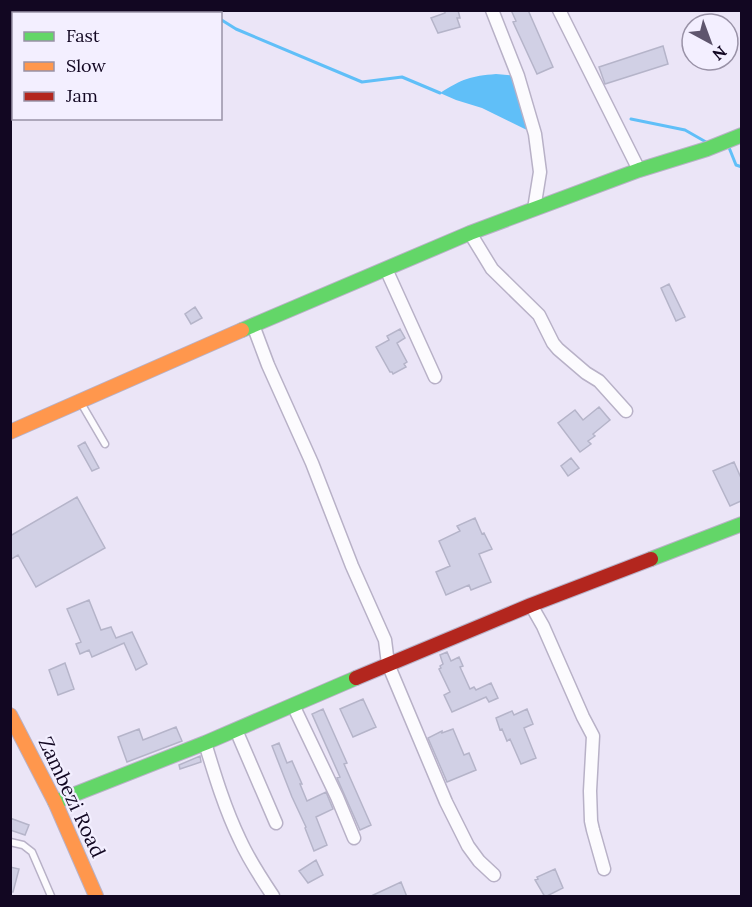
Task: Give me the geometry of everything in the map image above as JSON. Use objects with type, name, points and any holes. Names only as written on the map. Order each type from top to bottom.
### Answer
[{"type":"street","points":[[492,10],[518,76],[535,134],[540,172],[534,209]]},
{"type":"street","points":[[559,10],[639,170]]},
{"type":"street","points":[[10,432],[470,233],[741,135]]},
{"type":"street","points":[[470,233],[492,269],[539,315],[553,344],[586,373],[599,381],[626,411]]},
{"type":"street","points":[[386,269],[435,377]]},
{"type":"street","points":[[253,325],[268,366],[312,463],[352,566],[385,640],[388,664],[446,802],[468,846],[479,861],[494,875]]},
{"type":"street","points":[[55,802],[205,743],[531,605],[741,524]]},
{"type":"street","points":[[531,605],[543,626],[593,736],[591,821],[604,869]]},
{"type":"street","points":[[293,705],[354,837]]},
{"type":"street","name":"Zambezi Road","points":[[10,715],[55,802],[96,897]]},
{"type":"street","points":[[236,730],[276,823]]},
{"type":"street","points":[[205,743],[219,790],[239,838],[273,897]]},
{"type":"lane","points":[[81,402],[105,444]]},
{"type":"lane","points":[[10,842],[23,845],[32,852],[51,897]]},
{"type":"water","points":[[496,74],[518,76],[535,134],[482,108],[440,93],[467,79]]},
{"type":"building","points":[[445,10],[458,10],[460,18],[457,18],[460,27],[438,33],[431,18],[445,13]]},
{"type":"building","points":[[511,10],[528,10],[553,67],[537,74],[513,22],[516,21]]},
{"type":"building","points":[[663,46],[668,64],[605,84],[599,67]]},
{"type":"building","points":[[669,284],[685,317],[676,321],[661,288]]},
{"type":"building","points":[[195,307],[202,318],[191,324],[185,314]]},
{"type":"building","points":[[400,329],[405,338],[397,343],[407,362],[404,364],[406,367],[393,374],[376,347],[389,340],[387,336]]},
{"type":"building","points":[[599,407],[610,420],[593,434],[595,436],[588,441],[591,444],[580,452],[558,423],[575,410],[583,420]]},
{"type":"building","points":[[85,442],[99,468],[92,471],[78,446]]},
{"type":"building","points":[[571,458],[579,468],[568,476],[561,466]]},
{"type":"building","points":[[734,462],[741,478],[741,501],[730,506],[713,471]]},
{"type":"building","points":[[77,497],[105,548],[36,587],[18,555],[10,560],[10,536]]},
{"type":"building","points":[[475,518],[492,549],[479,554],[491,582],[471,590],[469,585],[446,595],[436,572],[450,566],[439,541],[460,531],[457,526]]},
{"type":"building","points":[[89,600],[101,630],[111,627],[116,638],[132,632],[147,664],[136,670],[124,643],[92,657],[89,650],[80,654],[76,644],[81,642],[67,609]]},
{"type":"building","points":[[447,652],[451,661],[459,657],[463,666],[460,667],[470,689],[474,687],[476,690],[491,683],[498,698],[489,702],[486,697],[452,712],[444,695],[450,692],[439,669],[443,664],[440,655]]},
{"type":"building","points":[[65,663],[74,689],[58,695],[49,670]]},
{"type":"building","points":[[363,699],[376,727],[353,737],[340,709]]},
{"type":"building","points":[[323,709],[371,825],[360,830],[312,714]]},
{"type":"building","points":[[527,709],[533,724],[524,728],[536,758],[521,764],[510,739],[507,741],[496,718],[512,711],[514,715]]},
{"type":"building","points":[[176,727],[182,741],[127,762],[118,737],[139,729],[143,740]]},
{"type":"building","points":[[453,729],[464,755],[469,753],[476,770],[447,782],[428,738],[442,731],[442,733]]},
{"type":"building","points":[[279,743],[287,763],[292,761],[307,801],[326,792],[333,809],[316,817],[327,845],[314,851],[272,746]]},
{"type":"building","points":[[200,756],[201,762],[180,769],[179,765]]},
{"type":"building","points":[[10,818],[29,825],[25,835],[10,830]]},
{"type":"building","points":[[316,860],[323,875],[308,883],[299,871]]},
{"type":"building","points":[[10,867],[19,869],[13,892],[10,892]]},
{"type":"building","points":[[555,869],[563,888],[545,897],[535,880]]},
{"type":"building","points":[[401,882],[407,897],[369,897]]},
{"type":"waterway","points":[[222,20],[236,29],[362,82],[402,77],[440,93]]},
{"type":"waterway","points":[[631,119],[685,130],[706,142]]},
{"type":"waterway","points":[[728,145],[736,165],[742,167]]},
{"type":"traffic: fast","points":[[242,330],[470,233],[639,170],[707,149],[742,135]]},
{"type":"traffic: fast","points":[[651,559],[742,524]]},
{"type":"traffic: fast","points":[[55,802],[205,743],[356,678]]},
{"type":"traffic: slow","points":[[10,432],[242,330]]},
{"type":"traffic: slow","points":[[10,715],[55,802],[96,896]]},
{"type":"traffic: jam","points":[[356,678],[531,605],[651,559]]}]
